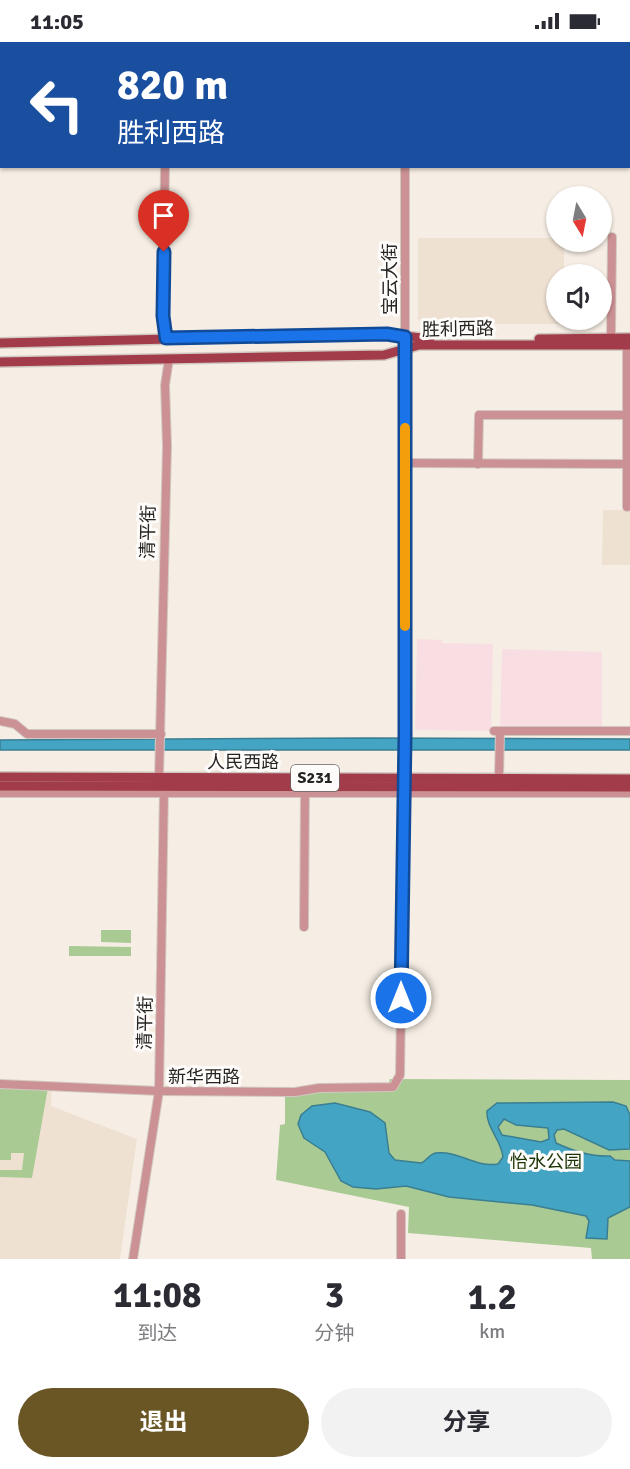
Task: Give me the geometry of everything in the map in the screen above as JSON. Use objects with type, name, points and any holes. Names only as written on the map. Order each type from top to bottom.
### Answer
[{"type":"main road","name":"胜利西路","points":[[0,343],[387,334],[421,339],[611,339],[629,343]]},
{"type":"main road","name":"胜利西路","points":[[0,362],[384,355],[419,345],[629,343]]},
{"type":"main road","name":"人民西路","points":[[0,777],[162,786],[305,789],[403,786],[499,778],[630,779]]},
{"type":"main road","name":"人民西路","points":[[0,786],[630,787]]},
{"type":"street","points":[[165,168],[163,316],[166,338]]},
{"type":"street","name":"宝云大街","points":[[400,1075],[405,752],[405,168]]},
{"type":"street","points":[[611,339],[612,252]]},
{"type":"street","points":[[627,507],[629,343]]},
{"type":"street","name":"清平街","points":[[133,1259],[159,1091],[162,786],[160,735],[167,446],[165,385],[169,359]]},
{"type":"street","points":[[478,464],[478,415],[629,415]]},
{"type":"street","points":[[405,463],[627,464]]},
{"type":"street","points":[[0,721],[7,721],[27,734],[160,735]]},
{"type":"street","points":[[499,778],[498,733],[630,731]]},
{"type":"street","points":[[0,793],[162,786]]},
{"type":"street","points":[[403,786],[630,793]]},
{"type":"street","points":[[304,927],[305,789]]},
{"type":"street","name":"新华西路","points":[[0,1084],[159,1091],[295,1092],[319,1088],[393,1087],[400,1075]]},
{"type":"street","points":[[401,1214],[401,1259]]},
{"type":"shaded area","points":[[418,238],[546,238],[546,252],[564,252],[564,264],[546,264],[546,324],[421,324],[418,319]]},
{"type":"shaded area","points":[[603,510],[630,510],[630,565],[602,565]]},
{"type":"shaded area","points":[[417,639],[442,640],[442,643],[493,644],[491,731],[415,730]]},
{"type":"shaded area","points":[[502,649],[602,652],[602,728],[500,726]]},
{"type":"shaded area","points":[[0,1081],[52,1082],[51,1106],[137,1139],[120,1259],[0,1259]]},
{"type":"green space","points":[[101,930],[131,930],[131,943],[101,942]]},
{"type":"green space","points":[[69,946],[131,947],[131,956],[69,956]]},
{"type":"green space","name":"怡水公园","points":[[390,1079],[630,1080],[630,1259],[592,1259],[591,1248],[408,1233],[409,1207],[276,1180],[280,1125],[285,1124],[285,1090],[386,1091]]},
{"type":"green space","points":[[0,1081],[49,1082],[32,1178],[0,1177],[0,1170],[22,1170],[24,1153],[11,1153],[11,1160],[0,1160]]},
{"type":"water","points":[[630,739],[630,750],[0,750],[0,740]]},
{"type":"water","points":[[613,1102],[626,1106],[630,1115],[630,1149],[609,1150],[564,1129],[557,1130],[554,1135],[556,1143],[576,1151],[630,1161],[630,1207],[608,1218],[607,1239],[586,1238],[589,1221],[586,1216],[532,1205],[449,1197],[406,1186],[376,1189],[353,1187],[341,1181],[325,1152],[304,1138],[298,1124],[301,1115],[312,1106],[335,1103],[370,1112],[385,1123],[389,1153],[395,1160],[421,1163],[434,1154],[444,1153],[490,1165],[498,1164],[503,1157],[487,1117],[487,1111],[497,1103]],"holes":[[[504,1119],[516,1125],[548,1128],[549,1139],[541,1142],[502,1135],[498,1127]]]},
{"type":"slow traffic","points":[[405,428],[405,626]]},
{"type":"route","points":[[164,252],[163,316],[166,338],[387,334],[405,337],[405,752],[401,998]]}]
